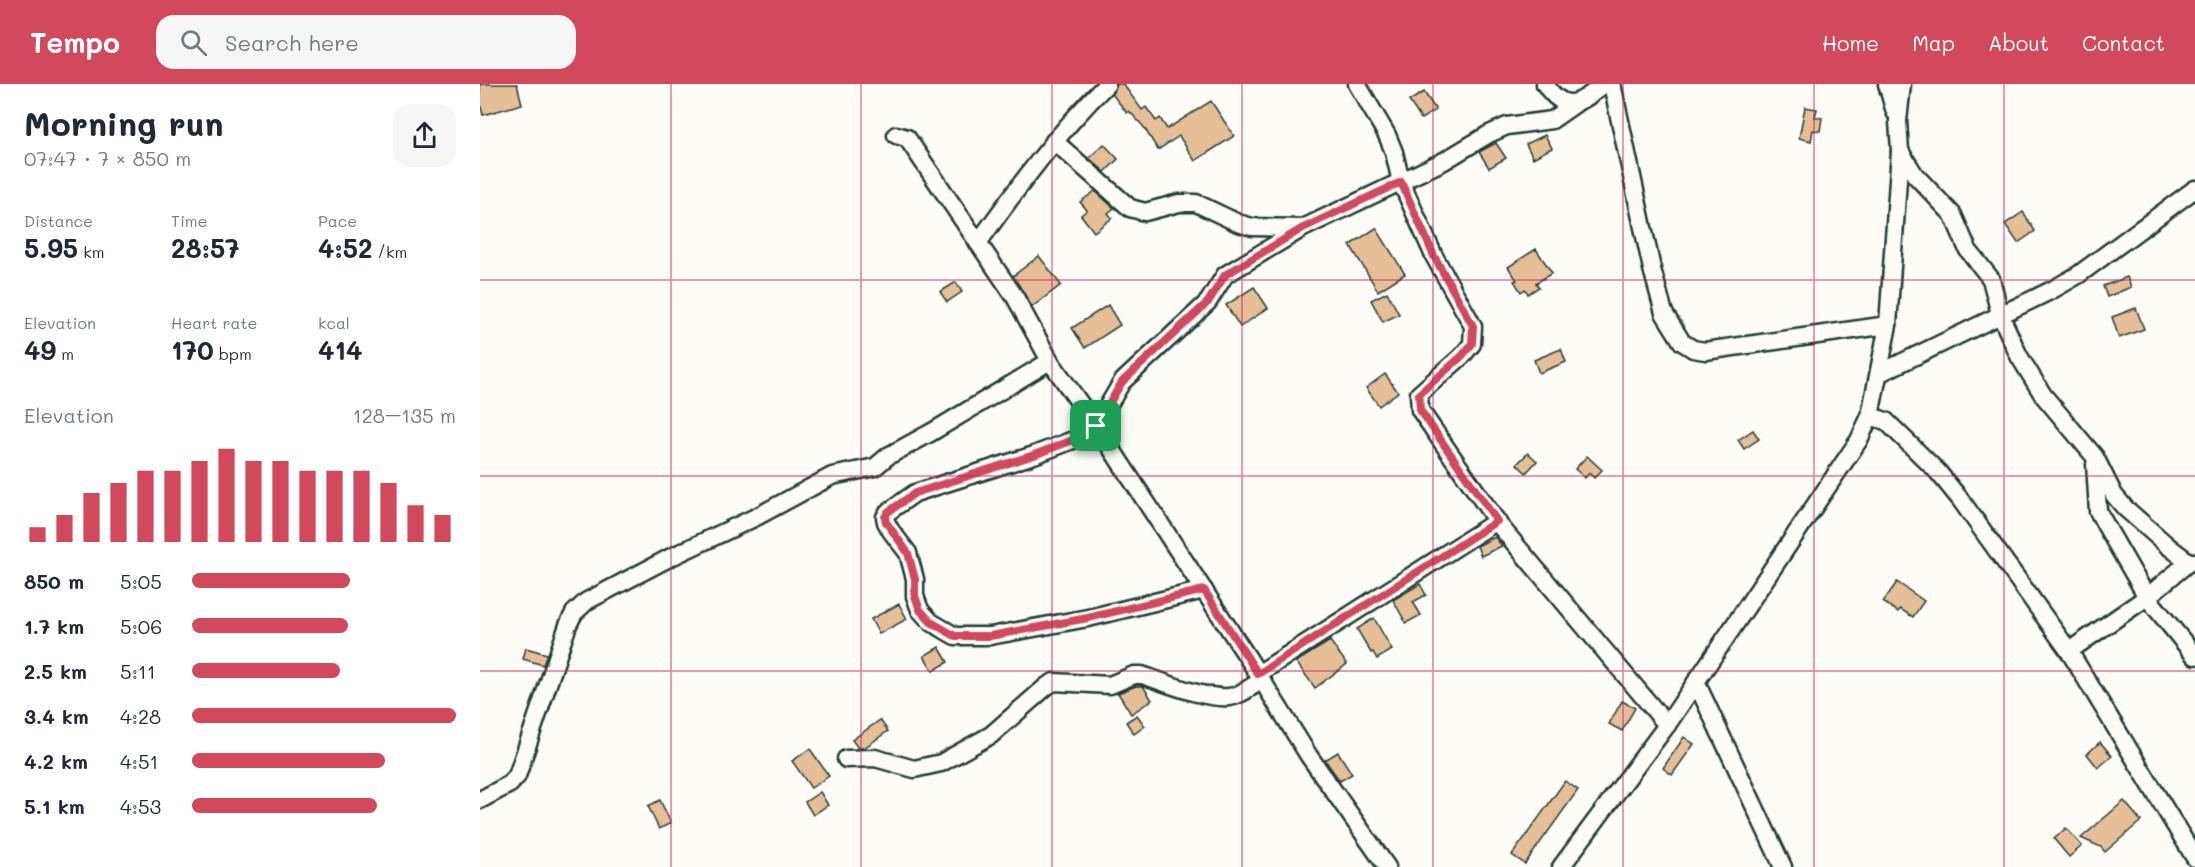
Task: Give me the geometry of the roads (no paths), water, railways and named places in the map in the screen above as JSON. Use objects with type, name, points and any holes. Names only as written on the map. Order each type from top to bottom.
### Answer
[{"type":"street","points":[[978,243],[1063,129],[1107,84]]},
{"type":"street","points":[[1357,84],[1387,135],[1394,152],[1401,182],[1434,256],[1473,326],[1472,344],[1462,356],[1419,394],[1420,410],[1497,521],[1667,725]]},
{"type":"street","points":[[1545,84],[1555,97],[1564,103],[1575,104]]},
{"type":"street","points":[[1204,590],[1088,618],[990,636],[955,636],[931,622],[920,610],[915,596],[913,567],[908,553],[886,522],[885,517],[888,512],[915,493],[1071,442],[1086,435],[1096,426],[1122,382],[1208,302],[1225,275],[1303,228],[1444,161],[1498,130],[1507,126],[1552,120],[1604,84]]},
{"type":"street","points":[[1612,84],[1655,280],[1664,313],[1682,342],[1693,349],[1706,351],[1888,325]]},
{"type":"street","points":[[1887,84],[1898,121]]},
{"type":"street","points":[[1561,867],[1667,725],[1859,440],[1870,416],[1888,325],[1900,151],[1898,121],[1902,84]]},
{"type":"street","points":[[896,135],[907,138],[1015,297],[1050,361],[1096,426],[1204,590],[1309,756],[1387,867]]},
{"type":"street","points":[[1054,141],[1130,208],[1145,212],[1179,203],[1196,203],[1238,223],[1252,227],[1303,228]]},
{"type":"street","points":[[1900,151],[1915,175],[1953,215],[1963,242],[1991,279],[2000,314],[2019,356],[2043,395],[2095,457],[2114,495],[2125,508],[2192,562],[2148,597],[2069,651]]},
{"type":"street","points":[[1880,373],[2052,290],[2078,275],[2195,189]]},
{"type":"street","points":[[480,800],[510,784],[517,776],[568,626],[574,613],[587,601],[671,557],[758,516],[832,476],[875,467],[888,456],[1050,361]]},
{"type":"street","points":[[1870,416],[1886,421],[1938,472],[1960,499],[2069,651],[2193,853]]},
{"type":"street","points":[[2095,457],[2098,511],[2148,597],[2195,656]]},
{"type":"street","points":[[846,759],[875,758],[914,769],[941,763],[991,735],[1054,682],[1110,685],[1134,675],[1142,675],[1204,694],[1229,697],[1242,692],[1260,677],[1497,521]]},
{"type":"street","points":[[1696,682],[1783,867]]}]
